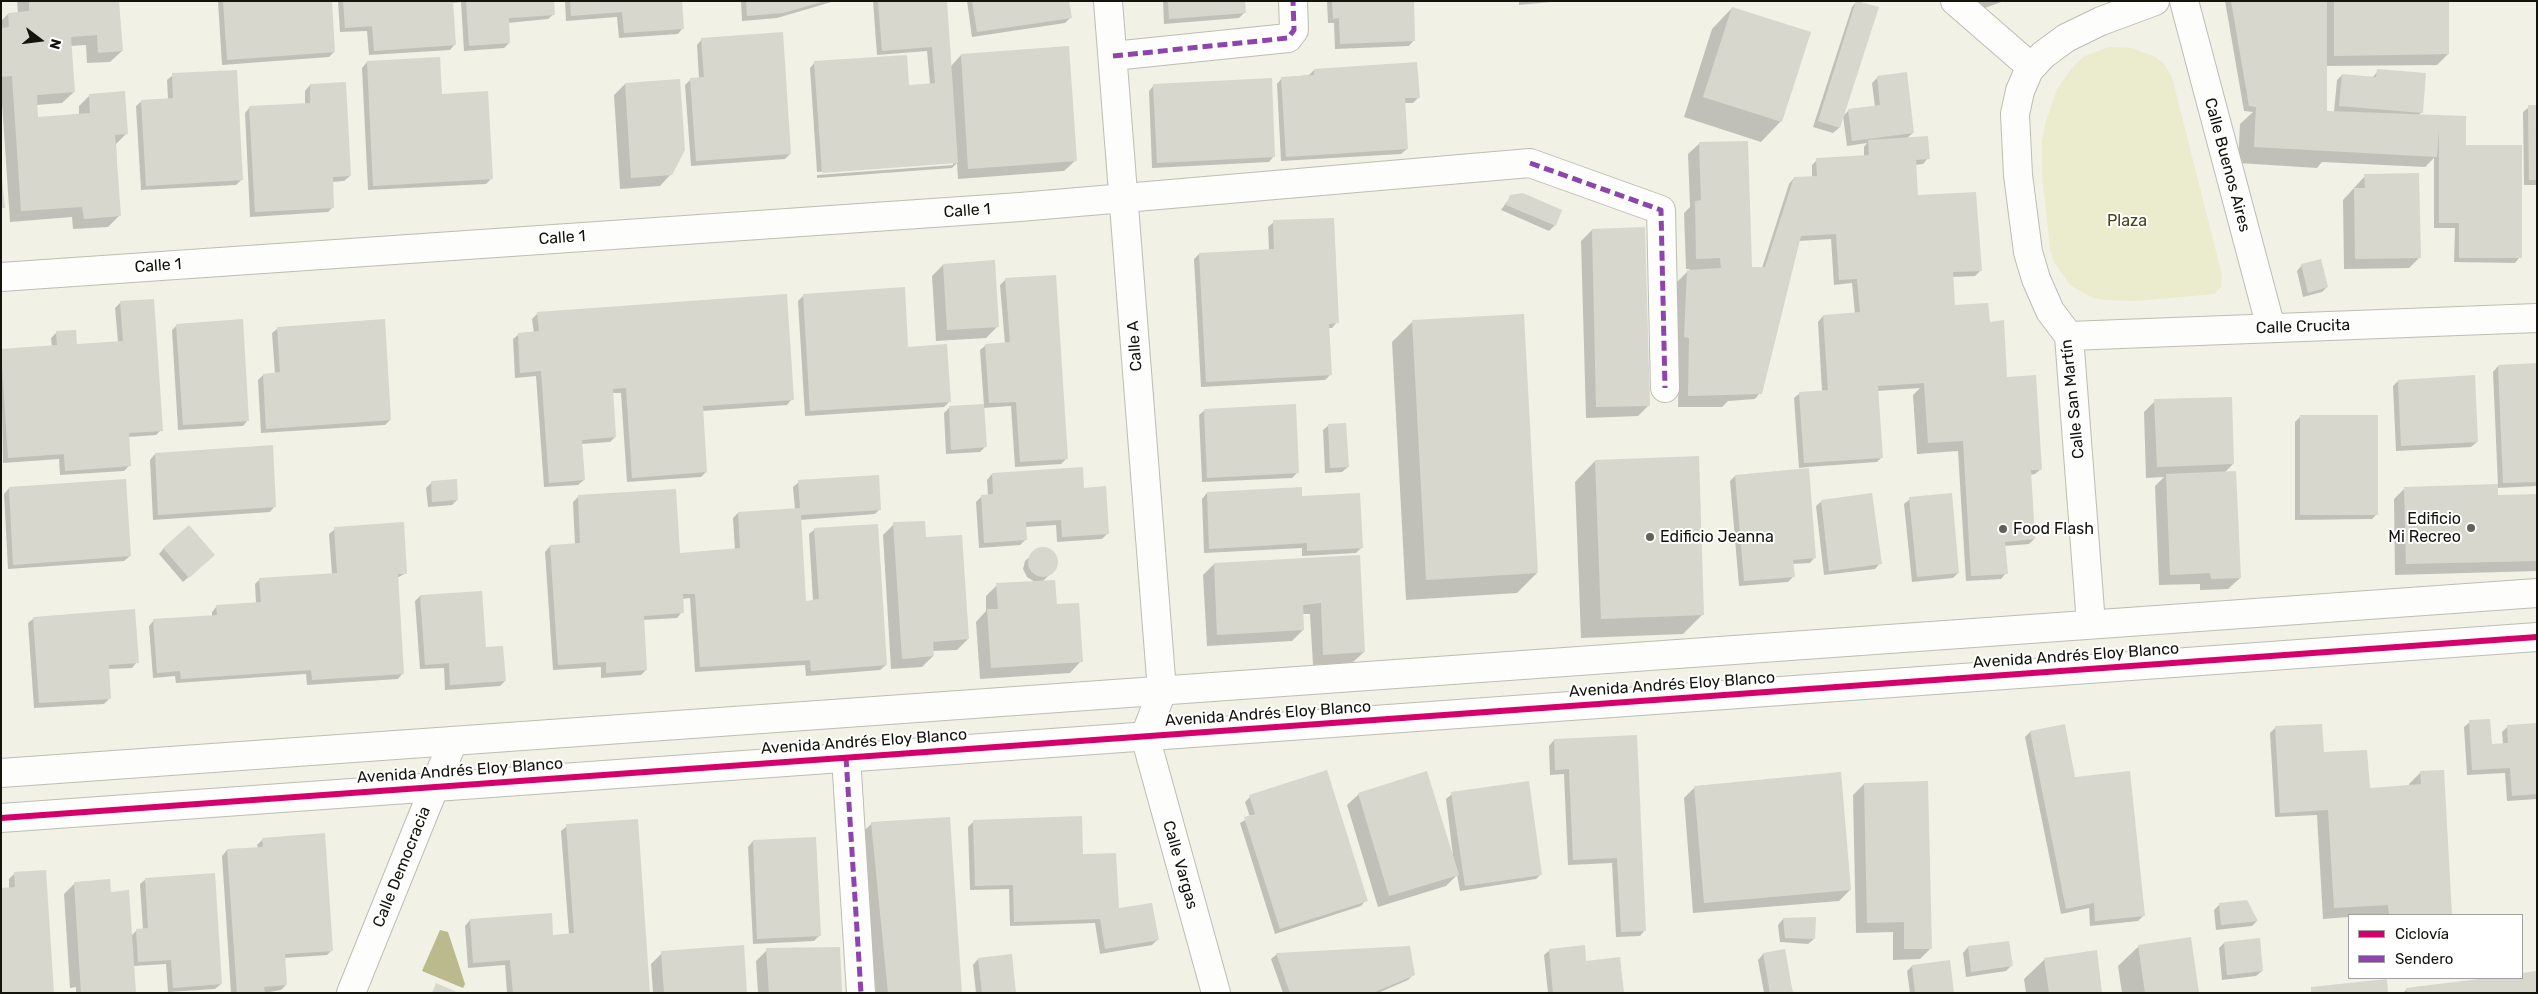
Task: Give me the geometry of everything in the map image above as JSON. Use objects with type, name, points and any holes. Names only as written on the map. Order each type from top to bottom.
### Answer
[{"type":"street","name":"Calle A","points":[[1108,1],[1162,691]]},
{"type":"street","points":[[1112,56],[1288,38],[1294,30],[1293,1]]},
{"type":"street","points":[[1954,1],[2031,67]]},
{"type":"street","name":"Calle San Martín","points":[[2091,624],[2069,336],[2050,310],[2036,279],[2023,227],[2015,114],[2020,91],[2031,67],[2066,38],[2101,21],[2155,1]]},
{"type":"street","name":"Calle Buenos Aires","points":[[2184,1],[2271,328]]},
{"type":"street","name":"Calle 1","points":[[1,277],[1124,198],[1530,163],[1660,210],[1665,388]]},
{"type":"street","name":"Calle Crucita","points":[[2069,336],[2537,318]]},
{"type":"street","name":"Avenida Andrés Eloy Blanco","points":[[1,773],[2537,593]]},
{"type":"street","name":"Avenida Andrés Eloy Blanco","points":[[1,818],[2537,637]]},
{"type":"street","points":[[1145,736],[1162,691]]},
{"type":"street","name":"Calle Vargas","points":[[1145,736],[1216,993]]},
{"type":"street","name":"Calle Democracia","points":[[351,993],[453,741]]},
{"type":"street","points":[[846,757],[861,993]]},
{"type":"green space","name":"Plaza","points":[[2109,47],[2131,48],[2154,56],[2165,65],[2172,77],[2222,275],[2221,287],[2215,294],[2135,301],[2104,300],[2091,297],[2070,285],[2054,262],[2050,249],[2042,175],[2042,140],[2046,121],[2057,89],[2075,64],[2085,56]]},
{"type":"shaded area","points":[[440,930],[448,932],[465,984],[463,988],[422,971]]},
{"type":"building","points":[[29,1],[119,1],[123,51],[98,53],[97,35],[71,37],[75,92],[37,95],[38,117],[90,113],[89,94],[125,91],[128,134],[115,135],[121,216],[84,219],[82,207],[21,211],[12,76],[1,77],[1,28],[9,27],[8,13],[29,11]]},
{"type":"building","points":[[223,1],[332,1],[335,52],[227,60]]},
{"type":"building","points":[[343,1],[453,1],[456,45],[374,51],[372,26],[345,28]]},
{"type":"building","points":[[466,1],[554,1],[555,15],[509,18],[510,43],[469,46]]},
{"type":"building","points":[[570,1],[682,1],[684,29],[624,33],[622,12],[571,16]]},
{"type":"building","points":[[746,1],[822,2],[783,13],[747,16]]},
{"type":"building","points":[[878,1],[947,1],[958,163],[822,173],[814,61],[907,55],[909,85],[935,83],[932,47],[882,51]]},
{"type":"building","points":[[972,1],[1069,1],[1072,18],[977,32]]},
{"type":"building","points":[[1168,1],[1245,1],[1246,13],[1169,19]]},
{"type":"building","points":[[1332,1],[1414,1],[1415,41],[1340,44],[1339,18],[1333,19]]},
{"type":"building","points":[[1856,1],[1879,7],[1840,128],[1818,121]]},
{"type":"building","points":[[2231,1],[2327,1],[2327,111],[2466,116],[2466,145],[2522,145],[2522,258],[2459,258],[2459,223],[2439,223],[2439,129],[2437,157],[2254,147],[2256,107],[2249,106]]},
{"type":"building","points":[[2334,1],[2449,1],[2449,54],[2334,56]]},
{"type":"building","points":[[1732,7],[1811,32],[1782,122],[1703,97]]},
{"type":"building","points":[[783,32],[791,154],[696,161],[690,78],[704,77],[701,38]]},
{"type":"building","points":[[1069,46],[1077,161],[968,169],[961,54]]},
{"type":"building","points":[[440,57],[442,94],[488,91],[493,179],[373,186],[367,61]]},
{"type":"building","points":[[1417,62],[1420,98],[1405,98],[1408,149],[1286,157],[1281,77],[1314,75],[1314,69]]},
{"type":"building","points":[[2377,69],[2426,73],[2423,113],[2339,106],[2342,74],[2376,77]]},
{"type":"building","points":[[237,70],[243,180],[146,186],[141,100],[173,98],[172,73]]},
{"type":"building","points":[[1907,72],[1914,133],[1852,141],[1848,109],[1880,105],[1877,76]]},
{"type":"building","points":[[1272,78],[1275,157],[1157,163],[1153,84]]},
{"type":"building","points":[[680,79],[685,150],[672,175],[631,178],[625,83]]},
{"type":"building","points":[[346,82],[351,176],[333,177],[334,208],[255,212],[249,106],[310,103],[310,84]]},
{"type":"building","points":[[2528,105],[2537,105],[2537,180],[2529,180]]},
{"type":"building","points":[[1928,136],[1930,159],[1916,160],[1918,195],[1976,192],[1982,271],[1953,272],[1955,305],[1988,303],[1990,322],[2004,320],[2007,377],[2036,375],[2042,470],[2031,470],[2035,539],[2005,542],[2008,574],[1971,576],[1963,441],[1928,443],[1924,383],[1878,386],[1883,458],[1804,463],[1799,392],[1828,390],[1823,315],[1860,312],[1857,279],[1839,280],[1836,234],[1801,236],[1762,394],[1688,396],[1689,338],[1684,337],[1687,270],[1721,268],[1720,258],[1696,259],[1695,201],[1701,200],[1699,142],[1748,141],[1752,267],[1765,267],[1794,177],[1817,176],[1816,158],[1869,155],[1868,140]]},
{"type":"building","points":[[1,168],[5,208],[1,208]]},
{"type":"building","points":[[2419,173],[2421,258],[2355,259],[2354,188],[2365,188],[2364,174]]},
{"type":"building","points":[[1523,193],[1562,210],[1556,226],[1506,205],[1510,195]]},
{"type":"building","points":[[1334,218],[1339,323],[1329,324],[1332,375],[1206,382],[1199,253],[1274,249],[1273,220]]},
{"type":"building","points":[[1645,227],[1650,406],[1596,407],[1592,229]]},
{"type":"building","points":[[2321,259],[2328,287],[2308,293],[2301,264]]},
{"type":"building","points":[[995,260],[999,327],[947,330],[943,264]]},
{"type":"building","points":[[1056,275],[1068,459],[1020,462],[1016,402],[989,403],[985,344],[1010,342],[1005,278]]},
{"type":"building","points":[[905,287],[908,347],[947,344],[951,402],[810,411],[803,294]]},
{"type":"building","points":[[787,294],[794,400],[703,406],[707,472],[632,478],[626,388],[613,389],[616,437],[582,440],[585,480],[549,483],[541,371],[520,373],[518,333],[539,331],[537,312]]},
{"type":"building","points":[[154,299],[163,431],[129,433],[131,466],[65,471],[64,454],[8,458],[1,349],[57,345],[56,331],[76,330],[77,344],[123,341],[120,301]]},
{"type":"building","points":[[1524,314],[1538,573],[1426,580],[1412,320]]},
{"type":"building","points":[[243,319],[249,421],[183,425],[176,324]]},
{"type":"building","points":[[385,319],[391,420],[266,429],[263,374],[280,372],[277,327]]},
{"type":"building","points":[[2537,363],[2537,482],[2503,483],[2498,365]]},
{"type":"building","points":[[2475,375],[2478,442],[2401,446],[2398,380]]},
{"type":"building","points":[[2232,397],[2234,464],[2157,467],[2154,399]]},
{"type":"building","points":[[984,404],[987,447],[951,450],[949,406]]},
{"type":"building","points":[[1296,404],[1299,473],[1207,478],[1204,409]]},
{"type":"building","points":[[2300,415],[2378,415],[2378,515],[2300,515]]},
{"type":"building","points":[[1346,423],[1349,467],[1330,468],[1328,424]]},
{"type":"building","points":[[273,445],[276,507],[158,515],[155,453]]},
{"type":"building","name":"Edificio Jeanna","points":[[1699,456],[1704,615],[1601,619],[1595,460]]},
{"type":"building","points":[[1083,467],[1084,488],[1106,486],[1109,534],[1062,537],[1061,520],[1026,522],[1027,540],[984,543],[981,495],[993,494],[992,473]]},
{"type":"building","points":[[1809,468],[1816,558],[1793,560],[1795,577],[1744,581],[1735,475]]},
{"type":"building","points":[[2236,471],[2241,578],[2211,579],[2210,573],[2170,575],[2166,474]]},
{"type":"building","points":[[879,475],[881,510],[801,515],[806,601],[819,599],[814,528],[878,524],[887,665],[811,671],[810,660],[700,667],[695,594],[683,594],[684,613],[644,616],[647,670],[606,673],[606,662],[558,665],[550,545],[580,543],[578,495],[676,489],[680,553],[740,548],[738,512],[800,508],[798,480]]},
{"type":"building","points":[[126,479],[131,556],[13,565],[9,487]]},
{"type":"building","points":[[457,479],[458,500],[432,502],[431,481]]},
{"type":"building","name":"Edificio Mi Recreo","points":[[2498,484],[2498,495],[2537,494],[2537,561],[2406,564],[2404,487]]},
{"type":"building","points":[[1302,487],[1302,496],[1360,493],[1363,548],[1307,551],[1307,543],[1209,549],[1207,492]]},
{"type":"building","points":[[1872,493],[1882,564],[1829,571],[1821,500]]},
{"type":"building","points":[[1952,493],[1959,573],[1917,577],[1909,497]]},
{"type":"building","points":[[925,521],[926,537],[962,535],[969,639],[933,642],[934,656],[902,659],[893,522]]},
{"type":"building","points":[[404,522],[407,574],[398,574],[404,674],[312,680],[311,670],[181,679],[180,671],[157,673],[153,619],[217,615],[216,605],[261,602],[259,578],[337,573],[334,527]]},
{"type":"building","points":[[189,525],[215,555],[189,578],[163,548]]},
{"type":"building","points":[[1043,547],[1049,548],[1057,556],[1057,568],[1049,576],[1043,577],[1037,576],[1029,568],[1028,562],[1029,556],[1037,548]]},
{"type":"building","points":[[1360,555],[1365,652],[1323,655],[1321,603],[1303,605],[1304,630],[1217,635],[1214,563]]},
{"type":"building","points":[[1055,580],[1057,604],[1079,603],[1083,662],[991,668],[987,609],[998,609],[996,583]]},
{"type":"building","points":[[482,591],[486,647],[503,646],[506,681],[450,685],[449,663],[425,665],[420,595]]},
{"type":"building","points":[[135,609],[139,663],[109,665],[111,699],[39,703],[33,617]]},
{"type":"building","points":[[2490,719],[2492,744],[2508,743],[2507,725],[2537,723],[2537,794],[2512,796],[2510,768],[2472,770],[2469,720]]},
{"type":"building","points":[[2065,724],[2075,777],[2130,771],[2145,916],[2095,921],[2094,903],[2066,909],[2030,731]]},
{"type":"building","points":[[2322,724],[2324,752],[2367,750],[2370,788],[2421,784],[2420,771],[2444,770],[2452,914],[2389,914],[2388,905],[2334,908],[2328,810],[2280,813],[2275,726]]},
{"type":"building","points":[[1637,735],[1646,931],[1621,932],[1617,858],[1573,860],[1569,769],[1555,770],[1554,739]]},
{"type":"building","points":[[1327,770],[1368,901],[1280,929],[1244,817],[1255,814],[1249,795]]},
{"type":"building","points":[[1427,771],[1459,875],[1389,896],[1358,793]]},
{"type":"building","points":[[1841,772],[1851,890],[1704,903],[1694,786]]},
{"type":"building","points":[[1529,781],[1542,875],[1465,886],[1451,792]]},
{"type":"building","points":[[1928,781],[1932,949],[1904,949],[1904,922],[1867,923],[1864,783]]},
{"type":"building","points":[[1082,816],[1083,854],[1116,853],[1119,908],[1152,903],[1159,940],[1105,949],[1100,919],[1014,922],[1013,885],[975,886],[973,820]]},
{"type":"building","points":[[950,817],[962,993],[888,993],[871,822]]},
{"type":"building","points":[[638,819],[650,993],[513,993],[510,960],[473,963],[470,919],[552,913],[553,935],[574,933],[566,824]]},
{"type":"building","points":[[325,833],[333,951],[285,954],[287,985],[264,987],[265,993],[237,993],[227,849],[263,847],[262,838]]},
{"type":"building","points":[[816,837],[821,936],[757,939],[753,840]]},
{"type":"building","points":[[46,870],[54,993],[1,993],[1,888],[15,887],[14,872]]},
{"type":"building","points":[[215,873],[222,984],[173,988],[171,960],[138,962],[136,929],[148,928],[145,878]]},
{"type":"building","points":[[110,879],[111,892],[129,890],[136,993],[81,993],[74,882]]},
{"type":"building","points":[[2247,900],[2258,921],[2221,925],[2219,903]]},
{"type":"building","points":[[1816,917],[1815,939],[1785,938],[1783,918]]},
{"type":"building","points":[[2191,937],[2199,993],[2145,993],[2138,945]]},
{"type":"building","points":[[2260,938],[2263,971],[2227,975],[2224,942]]},
{"type":"building","points":[[2009,941],[2013,966],[1971,972],[1968,946]]},
{"type":"building","points":[[744,945],[747,993],[664,993],[661,951]]},
{"type":"building","points":[[1585,945],[1586,961],[1620,957],[1624,993],[1553,993],[1549,949]]},
{"type":"building","points":[[1410,946],[1415,975],[1373,993],[1290,993],[1276,953]]},
{"type":"building","points":[[840,947],[842,993],[769,993],[766,948]]},
{"type":"building","points":[[1785,949],[1793,993],[1770,993],[1763,953]]},
{"type":"building","points":[[2097,950],[2102,993],[2049,993],[2044,958]]},
{"type":"building","points":[[1012,954],[1016,993],[982,993],[978,958]]},
{"type":"building","points":[[1950,960],[1954,993],[1915,993],[1912,965]]},
{"type":"building","points":[[2537,971],[2537,993],[2407,993],[2406,988],[2479,979],[2523,979],[2523,973]]},
{"type":"building","points":[[2387,979],[2388,993],[2311,993],[2311,987]]},
{"type":"building","points":[[436,983],[459,993],[432,993]]},
{"type":"marked path","points":[[1113,56],[1288,38],[1294,30],[1293,1]]},
{"type":"marked path","points":[[1530,163],[1661,210],[1665,388]]},
{"type":"marked path","points":[[846,757],[861,993]]},
{"type":"cycle path","points":[[1,818],[2537,637]]},
{"type":"place","name":"Edificio Mi Recreo","points":[[2471,528]]},
{"type":"place","name":"Food Flash","points":[[2003,529]]},
{"type":"place","name":"Edificio Jeanna","points":[[1650,537]]}]
